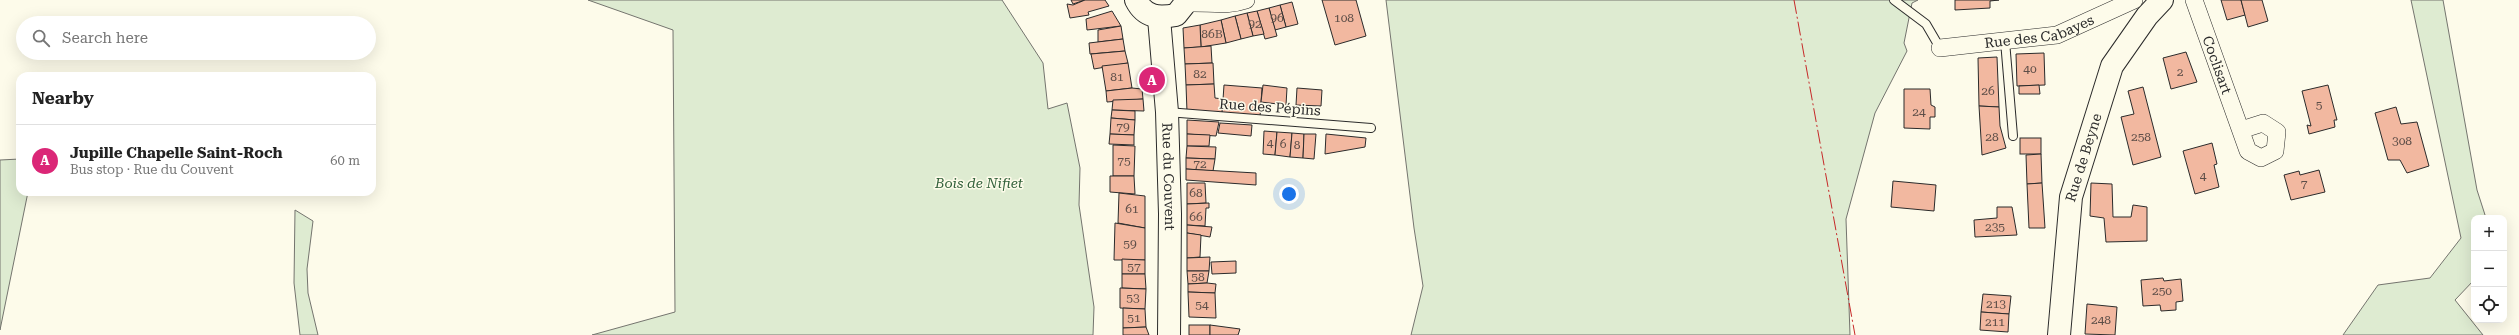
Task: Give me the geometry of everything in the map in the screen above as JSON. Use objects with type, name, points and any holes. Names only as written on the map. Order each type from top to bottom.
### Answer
[{"type":"street","points":[[1136,0],[1148,14],[1159,18],[1176,15],[1188,2],[1231,5],[1246,0]]},
{"type":"street","name":"Rue des Cabayes","points":[[1940,48],[2057,35],[2134,0]]},
{"type":"street","name":"Rue de Beyne","points":[[2059,335],[2071,197],[2112,66],[2147,16],[2162,0]]},
{"type":"street","name":"Coclisart","points":[[2194,0],[2241,130]]},
{"type":"street","name":"Rue du Couvent","points":[[1159,18],[1167,112],[1170,214],[1169,335]]},
{"type":"lane","points":[[1894,0],[1926,24],[1940,48]]},
{"type":"lane","points":[[2005,41],[2013,136]]},
{"type":"lane","name":"Rue des Pépins","points":[[1167,112],[1371,128]]},
{"type":"green space","name":"Bois de Nifiet","points":[[588,0],[1002,0],[1043,63],[1048,109],[1067,103],[1080,168],[1079,205],[1094,307],[1093,335],[592,335],[675,312],[673,30]]},
{"type":"green space","points":[[1386,0],[1918,0],[1912,3],[1904,43],[1907,51],[1875,113],[1846,219],[1850,335],[1411,335],[1423,286],[1414,228]]},
{"type":"green space","points":[[2411,0],[2443,0],[2477,190],[2485,215],[2471,215],[2471,283],[2455,300],[2471,320],[2471,323],[2473,323],[2483,335],[2343,335],[2378,285],[2430,278],[2461,238]]},
{"type":"green space","points":[[16,159],[16,196],[27,196],[0,330],[0,160]]},
{"type":"green space","points":[[295,210],[313,221],[307,269],[308,293],[318,335],[300,335],[294,283]]},
{"type":"building","points":[[1071,0],[1085,0],[1073,4]]},
{"type":"building","points":[[1085,0],[1105,0],[1109,6],[1088,12],[1089,15],[1070,18],[1067,4],[1073,5]]},
{"type":"building","points":[[1322,0],[1356,0],[1366,36],[1335,45]]},
{"type":"building","points":[[1955,0],[1999,0],[1990,1],[1990,8],[1955,10]]},
{"type":"building","points":[[2221,0],[2241,0],[2245,15],[2227,20]]},
{"type":"building","points":[[2241,0],[2262,0],[2268,21],[2248,27]]},
{"type":"building","points":[[1292,2],[1298,24],[1286,27],[1280,5]]},
{"type":"building","points":[[1280,5],[1286,27],[1275,30],[1269,8]]},
{"type":"building","points":[[1269,8],[1277,36],[1265,39],[1257,11]]},
{"type":"building","points":[[1112,11],[1121,26],[1087,30],[1086,19]]},
{"type":"building","points":[[1257,11],[1264,34],[1253,36],[1247,13]]},
{"type":"building","points":[[1247,13],[1253,36],[1241,39],[1235,16]]},
{"type":"building","points":[[1235,16],[1241,39],[1226,43],[1221,20]]},
{"type":"building","points":[[1221,20],[1226,43],[1201,47],[1200,25]]},
{"type":"building","points":[[1200,25],[1201,47],[1184,48],[1183,28]]},
{"type":"building","points":[[1121,26],[1123,39],[1098,42],[1098,30]]},
{"type":"building","points":[[1123,39],[1125,51],[1090,54],[1089,43]]},
{"type":"building","points":[[1211,46],[1212,63],[1185,64],[1184,48]]},
{"type":"building","points":[[1125,51],[1128,63],[1094,69],[1091,54]]},
{"type":"building","points":[[2186,52],[2197,82],[2171,89],[2163,58]]},
{"type":"building","points":[[2044,53],[2045,85],[2017,86],[2016,54]]},
{"type":"building","points":[[1997,57],[1999,107],[1979,106],[1978,58]]},
{"type":"building","points":[[1128,63],[1132,88],[1106,91],[1102,66]]},
{"type":"building","points":[[1213,63],[1214,84],[1186,85],[1185,64]]},
{"type":"building","points":[[1214,84],[1215,98],[1223,99],[1222,114],[1187,112],[1186,85]]},
{"type":"building","points":[[1224,85],[1262,88],[1260,117],[1222,114]]},
{"type":"building","points":[[1263,85],[1287,88],[1286,105],[1261,102]]},
{"type":"building","points":[[2039,85],[2040,94],[2019,94],[2019,86]]},
{"type":"building","points":[[2328,85],[2337,120],[2334,120],[2335,127],[2309,134],[2307,125],[2311,126],[2302,91]]},
{"type":"building","points":[[2143,87],[2161,157],[2133,165],[2121,117],[2134,114],[2128,91]]},
{"type":"building","points":[[1132,88],[1142,89],[1143,99],[1107,102],[1106,91]]},
{"type":"building","points":[[1297,88],[1322,90],[1321,106],[1296,105]]},
{"type":"building","points":[[1904,89],[1930,89],[1931,105],[1935,107],[1935,117],[1930,117],[1930,129],[1904,128]]},
{"type":"building","points":[[1143,99],[1144,111],[1112,110],[1113,100]]},
{"type":"building","points":[[1979,106],[1999,107],[2000,126],[2006,148],[1982,155]]},
{"type":"building","points":[[2396,107],[2401,124],[2417,122],[2429,166],[2407,173],[2400,160],[2388,160],[2375,113]]},
{"type":"building","points":[[1112,110],[1135,111],[1135,120],[1111,118]]},
{"type":"building","points":[[1111,118],[1135,120],[1134,135],[1110,134]]},
{"type":"building","points":[[1187,120],[1219,122],[1216,136],[1187,134]]},
{"type":"building","points":[[1220,123],[1252,125],[1251,136],[1218,133]]},
{"type":"building","points":[[1264,131],[1277,132],[1275,155],[1263,154]]},
{"type":"building","points":[[1277,132],[1292,133],[1290,157],[1275,155]]},
{"type":"building","points":[[1292,133],[1304,134],[1303,158],[1290,157]]},
{"type":"building","points":[[1110,134],[1134,135],[1134,145],[1109,144]]},
{"type":"building","points":[[1187,134],[1210,135],[1209,146],[1187,146]]},
{"type":"building","points":[[1304,134],[1316,134],[1314,159],[1303,158]]},
{"type":"building","points":[[1326,134],[1366,138],[1365,147],[1325,154]]},
{"type":"building","points":[[2020,138],[2041,138],[2041,154],[2020,154]]},
{"type":"building","points":[[2212,143],[2217,164],[2214,165],[2219,187],[2195,194],[2183,151]]},
{"type":"building","points":[[1113,145],[1135,146],[1134,176],[1113,176]]},
{"type":"building","points":[[1187,146],[1216,147],[1215,159],[1186,158]]},
{"type":"building","points":[[2041,154],[2042,183],[2027,184],[2026,155]]},
{"type":"building","points":[[1186,158],[1215,159],[1213,171],[1186,169]]},
{"type":"building","points":[[1186,169],[1256,173],[1256,185],[1186,180]]},
{"type":"building","points":[[2319,170],[2325,192],[2291,200],[2284,175],[2299,171],[2300,175]]},
{"type":"building","points":[[1110,176],[1134,176],[1135,194],[1110,192]]},
{"type":"building","points":[[1893,181],[1936,185],[1934,211],[1891,207]]},
{"type":"building","points":[[1187,183],[1205,183],[1206,203],[1187,204]]},
{"type":"building","points":[[2042,183],[2045,228],[2029,228],[2027,184]]},
{"type":"building","points":[[2091,183],[2112,184],[2113,217],[2131,217],[2133,205],[2147,207],[2147,241],[2106,242],[2104,218],[2090,216]]},
{"type":"building","points":[[1119,193],[1145,196],[1145,228],[1118,223]]},
{"type":"building","points":[[1209,203],[1209,208],[1206,208],[1205,226],[1187,225],[1187,204]]},
{"type":"building","points":[[1997,207],[2012,207],[2017,235],[1975,237],[1974,220],[1997,218]]},
{"type":"building","points":[[1115,223],[1145,228],[1145,260],[1114,260]]},
{"type":"building","points":[[1187,225],[1212,227],[1210,237],[1187,233]]},
{"type":"building","points":[[1187,233],[1201,235],[1200,257],[1187,258]]},
{"type":"building","points":[[1210,257],[1209,271],[1187,271],[1187,258]]},
{"type":"building","points":[[1122,259],[1145,260],[1145,274],[1122,274]]},
{"type":"building","points":[[1236,261],[1236,273],[1212,274],[1211,262]]},
{"type":"building","points":[[1187,271],[1209,271],[1207,283],[1188,284]]},
{"type":"building","points":[[1122,274],[1145,274],[1146,289],[1122,288]]},
{"type":"building","points":[[2163,278],[2164,281],[2181,279],[2183,301],[2176,302],[2176,310],[2161,311],[2160,305],[2143,306],[2141,280]]},
{"type":"building","points":[[1188,284],[1216,284],[1215,293],[1188,292]]},
{"type":"building","points":[[1120,288],[1146,289],[1145,309],[1120,308]]},
{"type":"building","points":[[1188,292],[1215,293],[1216,318],[1189,317]]},
{"type":"building","points":[[1983,294],[2011,296],[2009,314],[1981,312]]},
{"type":"building","points":[[2087,304],[2117,307],[2115,335],[2085,334]]},
{"type":"building","points":[[1123,308],[1145,309],[1146,327],[1123,328]]},
{"type":"building","points":[[1981,312],[2009,314],[2008,332],[1980,330]]},
{"type":"building","points":[[1189,325],[1210,325],[1210,335],[1189,335]]},
{"type":"building","points":[[1210,325],[1240,329],[1238,335],[1210,335]]},
{"type":"building","points":[[1146,327],[1149,335],[1123,335],[1123,328]]},
{"type":"power","points":[[1794,0],[1855,335]]},
{"type":"place","name":"Jupille Chapelle Saint-Roch","points":[[1152,80]]}]
